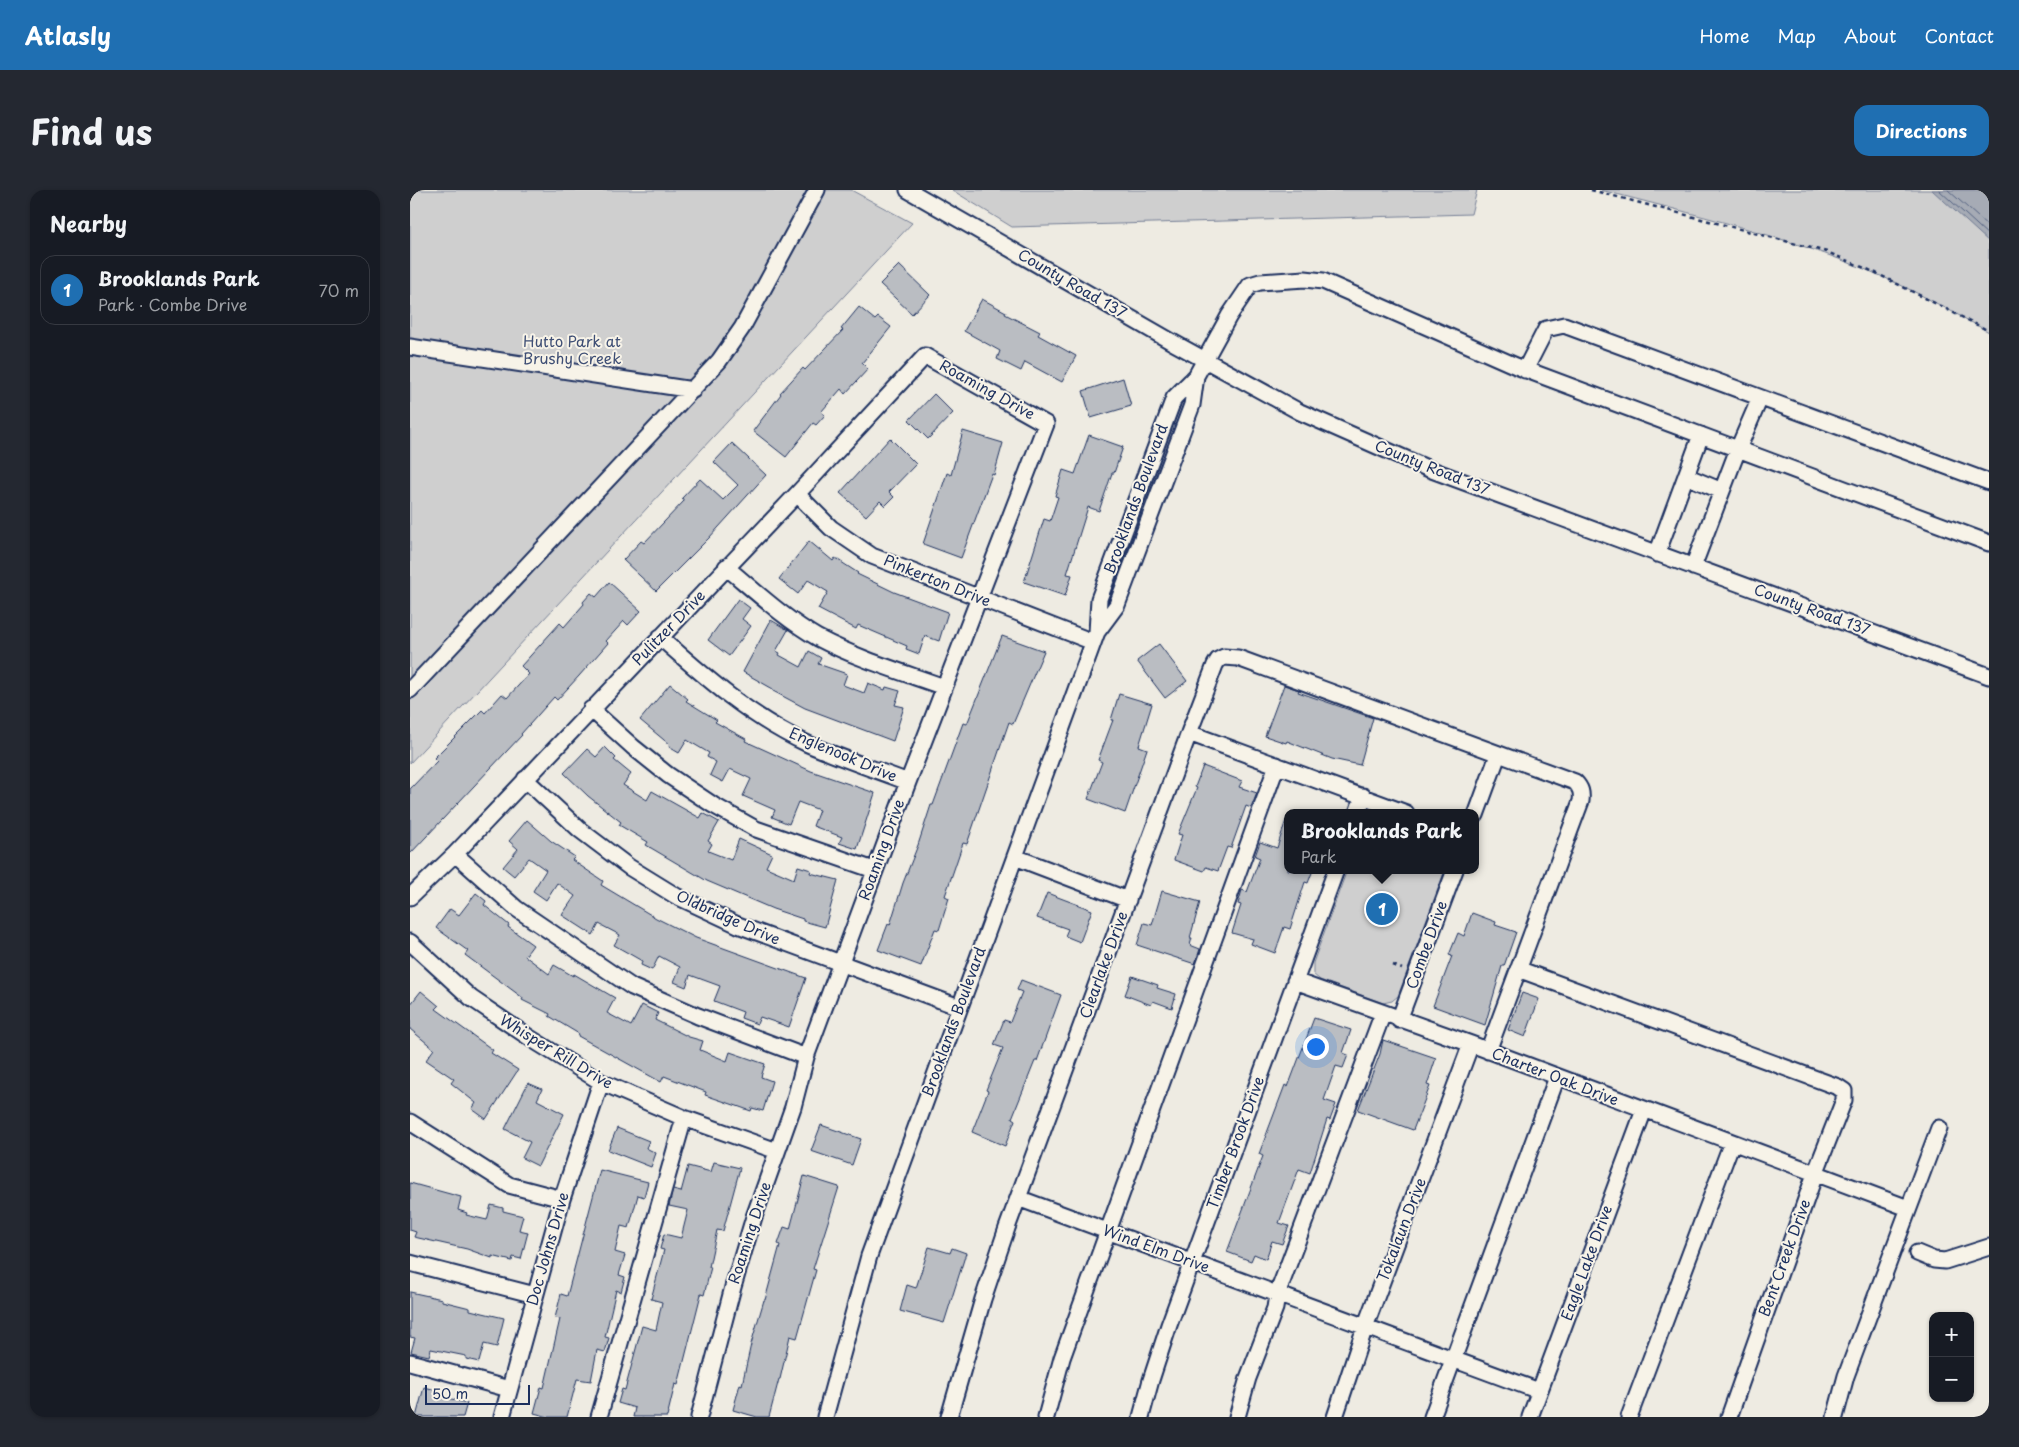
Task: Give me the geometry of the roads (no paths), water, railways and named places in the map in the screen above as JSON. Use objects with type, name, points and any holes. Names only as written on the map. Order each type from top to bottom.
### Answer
[{"type":"street","points":[[410,690],[719,361],[742,328],[817,190]]},
{"type":"street","name":"County Road 137","points":[[908,190],[1166,338],[1300,412],[1429,470],[1989,676]]},
{"type":"street","name":"Brooklands Boulevard","points":[[825,1417],[869,1256],[959,1007],[1095,637],[1117,605],[1192,405],[1196,376],[1229,316],[1250,285],[1260,282],[1305,279],[1323,281],[1525,370]]},
{"type":"street","points":[[1989,482],[1564,325],[1546,329],[1525,370],[1989,543]]},
{"type":"street","points":[[410,347],[693,390]]},
{"type":"street","name":"Pulitzer Drive","points":[[410,897],[455,854],[660,636],[797,494],[925,356]]},
{"type":"street","name":"Roaming Drive","points":[[699,1417],[733,1287],[754,1217],[793,1107],[806,1057],[874,870],[1046,424],[925,356]]},
{"type":"street","points":[[1693,567],[1738,449],[1760,398]]},
{"type":"street","points":[[1657,554],[1701,435]]},
{"type":"street","points":[[1686,476],[1722,491]]},
{"type":"street","name":"Pinkerton Drive","points":[[797,494],[831,528],[872,556],[979,598],[1095,637]]},
{"type":"street","points":[[726,567],[781,613],[818,637],[856,656],[944,687]]},
{"type":"street","name":"Englenook Drive","points":[[660,636],[710,682],[758,717],[808,744],[908,782]]},
{"type":"street","name":"Clearlake Drive","points":[[949,1417],[983,1299],[1018,1198],[1189,733],[1218,660],[1230,656],[1238,658],[1498,755]]},
{"type":"street","points":[[592,709],[633,747],[668,775],[713,805],[756,829],[874,870]]},
{"type":"street","points":[[1189,733],[1396,809]]},
{"type":"street","points":[[1478,809],[1498,755],[1575,782],[1582,792],[1581,801],[1488,1051]]},
{"type":"street","points":[[1046,1417],[1062,1358],[1277,766]]},
{"type":"street","name":"Oldbridge Drive","points":[[525,779],[580,830],[629,867],[676,896],[738,925],[959,1007]]},
{"type":"street","points":[[1358,809],[1363,796]]},
{"type":"street","points":[[455,854],[517,909],[632,986],[698,1016],[806,1057]]},
{"type":"street","points":[[1015,857],[1128,900]]},
{"type":"street","name":"Timber Brook Drive","points":[[1141,1417],[1157,1362],[1192,1262],[1335,874]]},
{"type":"street","name":"Combe Drive","points":[[1399,1020],[1454,874]]},
{"type":"street","name":"Whisper Rill Drive","points":[[410,942],[471,998],[530,1038],[601,1082],[684,1118],[777,1151]]},
{"type":"street","name":"Bent Creek Drive","points":[[1518,969],[1838,1086],[1844,1091],[1844,1100],[1815,1174],[1729,1417]]},
{"type":"street","name":"Charter Oak Drive","points":[[1295,981],[1399,1020],[1471,1044],[1908,1208]]},
{"type":"street","points":[[1238,1417],[1248,1378],[1275,1308],[1277,1295],[1383,1013]]},
{"type":"street","name":"Tokalaun Drive","points":[[1335,1417],[1365,1327],[1471,1044]]},
{"type":"street","points":[[1432,1417],[1557,1077]]},
{"type":"street","name":"Doc Johns Drive","points":[[502,1417],[534,1295],[562,1199],[601,1082]]},
{"type":"street","name":"Eagle Lake Drive","points":[[1530,1417],[1644,1110]]},
{"type":"street","points":[[599,1417],[684,1118]]},
{"type":"street","points":[[410,1122],[509,1185],[562,1199]]},
{"type":"street","points":[[1835,1417],[1846,1376],[1939,1128]]},
{"type":"street","points":[[1630,1417],[1732,1142]]},
{"type":"street","name":"Wind Elm Drive","points":[[1018,1198],[1454,1359]]},
{"type":"street","points":[[1917,1253],[1934,1260],[1945,1261],[1989,1247]]},
{"type":"street","points":[[410,1263],[534,1295]]},
{"type":"street","points":[[1454,1359],[1539,1391]]},
{"type":"street","points":[[410,1362],[509,1389]]},
{"type":"water","points":[[1932,190],[1989,190],[1989,242]]},
{"type":"place","name":"Brooklands Park","points":[[1382,909]]},
{"type":"park label","name":"Hutto Park at Brushy Creek","points":[[572,350]]}]
